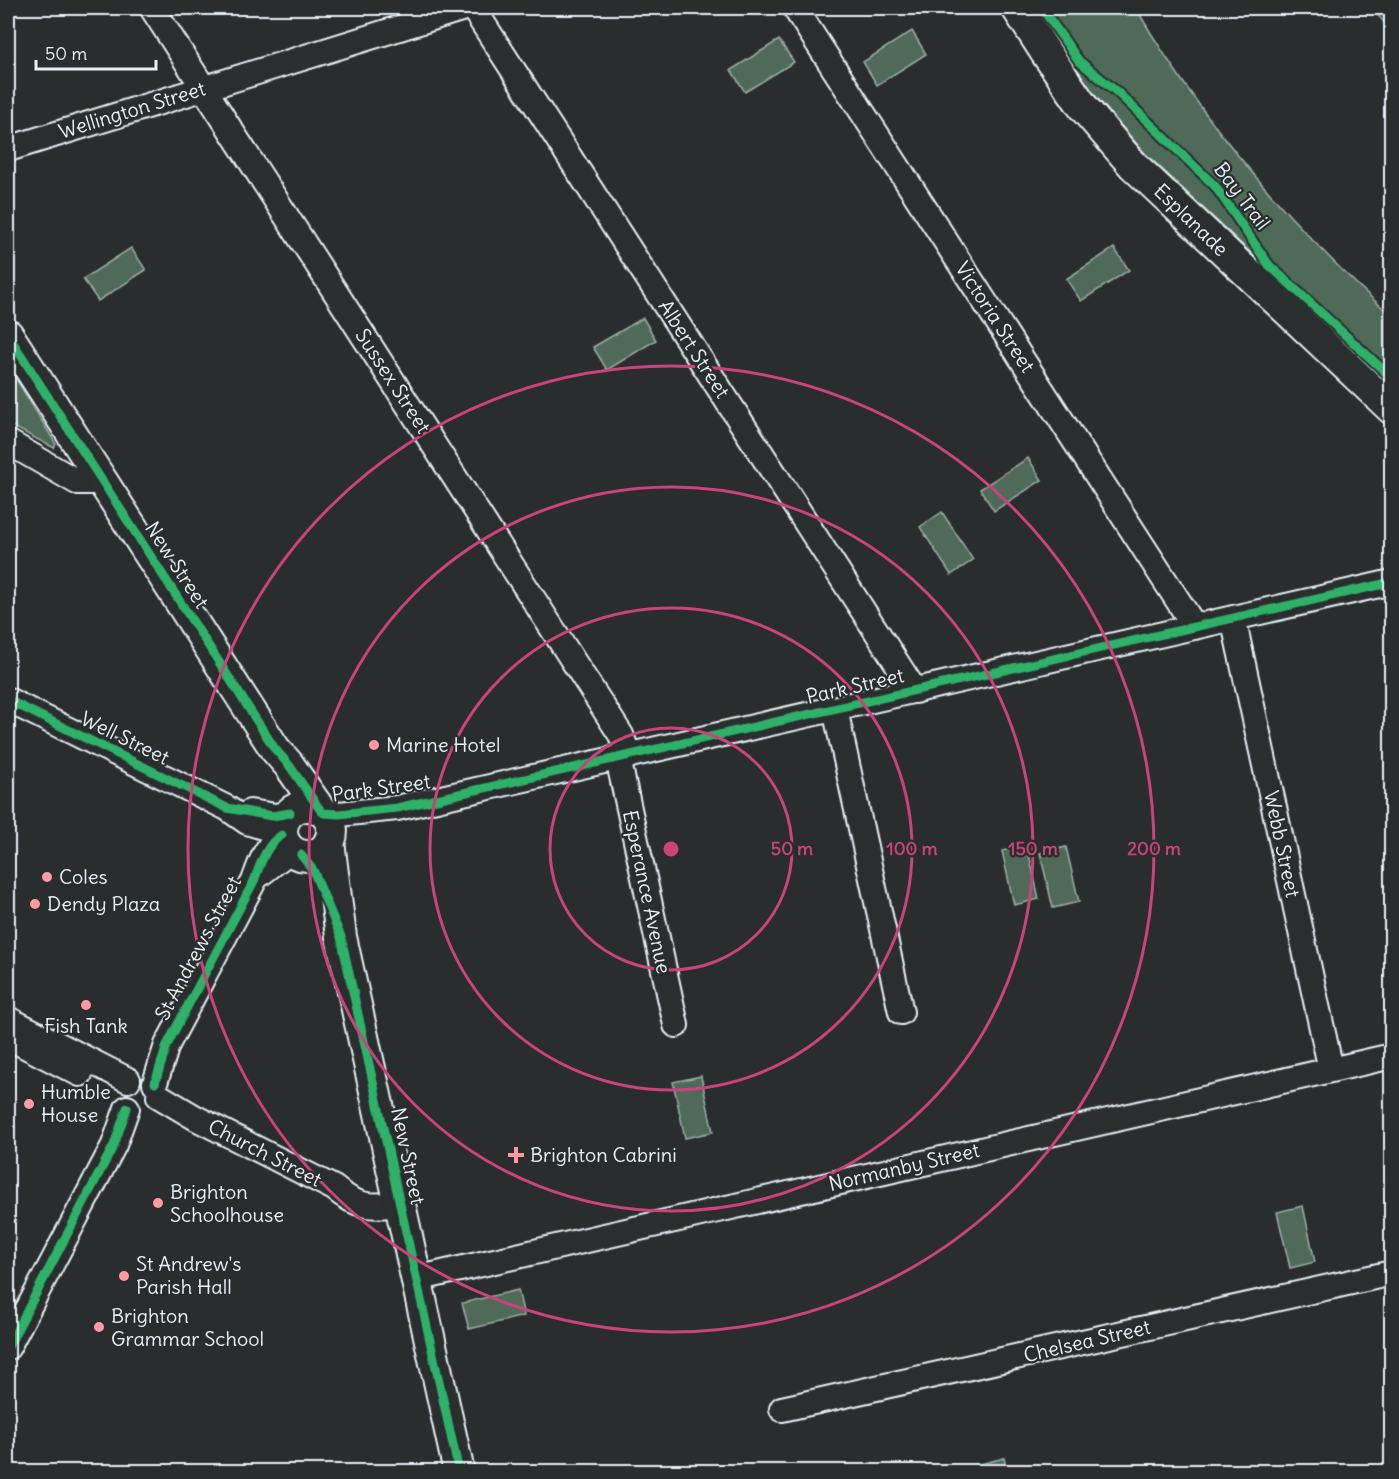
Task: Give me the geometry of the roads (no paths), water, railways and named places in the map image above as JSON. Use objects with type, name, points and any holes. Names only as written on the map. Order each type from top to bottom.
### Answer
[{"type":"main road","name":"Esplanade","points":[[1017,8],[1084,108],[1133,165],[1392,409]]},
{"type":"main road","name":"New Street","points":[[8,335],[275,749],[292,769],[313,870],[341,938],[459,1472]]},
{"type":"street","name":"Sussex Street","points":[[152,8],[621,735],[624,757]]},
{"type":"street","name":"Wellington Street","points":[[8,149],[464,8]]},
{"type":"street","name":"Albert Street","points":[[473,8],[915,691]]},
{"type":"street","name":"Victoria Street","points":[[795,8],[1195,627]]},
{"type":"street","points":[[8,442],[77,482],[89,482],[99,478]]},
{"type":"street","points":[[41,460],[61,459],[81,449]]},
{"type":"street","name":"Park Street","points":[[305,830],[339,814],[397,808],[1392,582]]},
{"type":"street","name":"Webb Street","points":[[1233,618],[1331,1070]]},
{"type":"street","name":"Well Street","points":[[8,700],[227,808],[247,822],[305,830]]},
{"type":"street","points":[[835,709],[901,1012]]},
{"type":"street","name":"Esperance Avenue","points":[[624,757],[676,1025]]},
{"type":"street","name":"Well Street","points":[[227,808],[272,816],[305,830]]},
{"type":"street","points":[[247,822],[254,830],[258,842],[251,886]]},
{"type":"street","name":"St Andrews Street","points":[[8,1347],[251,886],[261,873],[285,855],[305,830]]},
{"type":"street","name":"Church Street","points":[[8,1019],[141,1095]]},
{"type":"street","name":"Church Street","points":[[8,1037],[196,1118],[334,1188],[362,1205],[374,1207],[398,1197]]},
{"type":"street","name":"Normanby Street","points":[[416,1279],[1392,1056]]},
{"type":"street","name":"Chelsea Street","points":[[782,1409],[1392,1273]]},
{"type":"water","points":[[1371,8],[1391,8],[1391,30]]},
{"type":"place","name":"Marine Hotel","points":[[374,745]]},
{"type":"place","name":"Coles","points":[[47,877]]},
{"type":"place","name":"Dendy Plaza","points":[[35,904]]},
{"type":"place","name":"Fish Tank","points":[[86,1005]]},
{"type":"place","name":"Humble House","points":[[29,1104]]},
{"type":"place","name":"Brighton Cabrini","points":[[516,1155]]},
{"type":"place","name":"Brighton Schoolhouse","points":[[158,1203]]},
{"type":"place","name":"St Andrew's Parish Hall","points":[[124,1276]]},
{"type":"place","name":"Brighton Grammar School","points":[[99,1327]]}]
